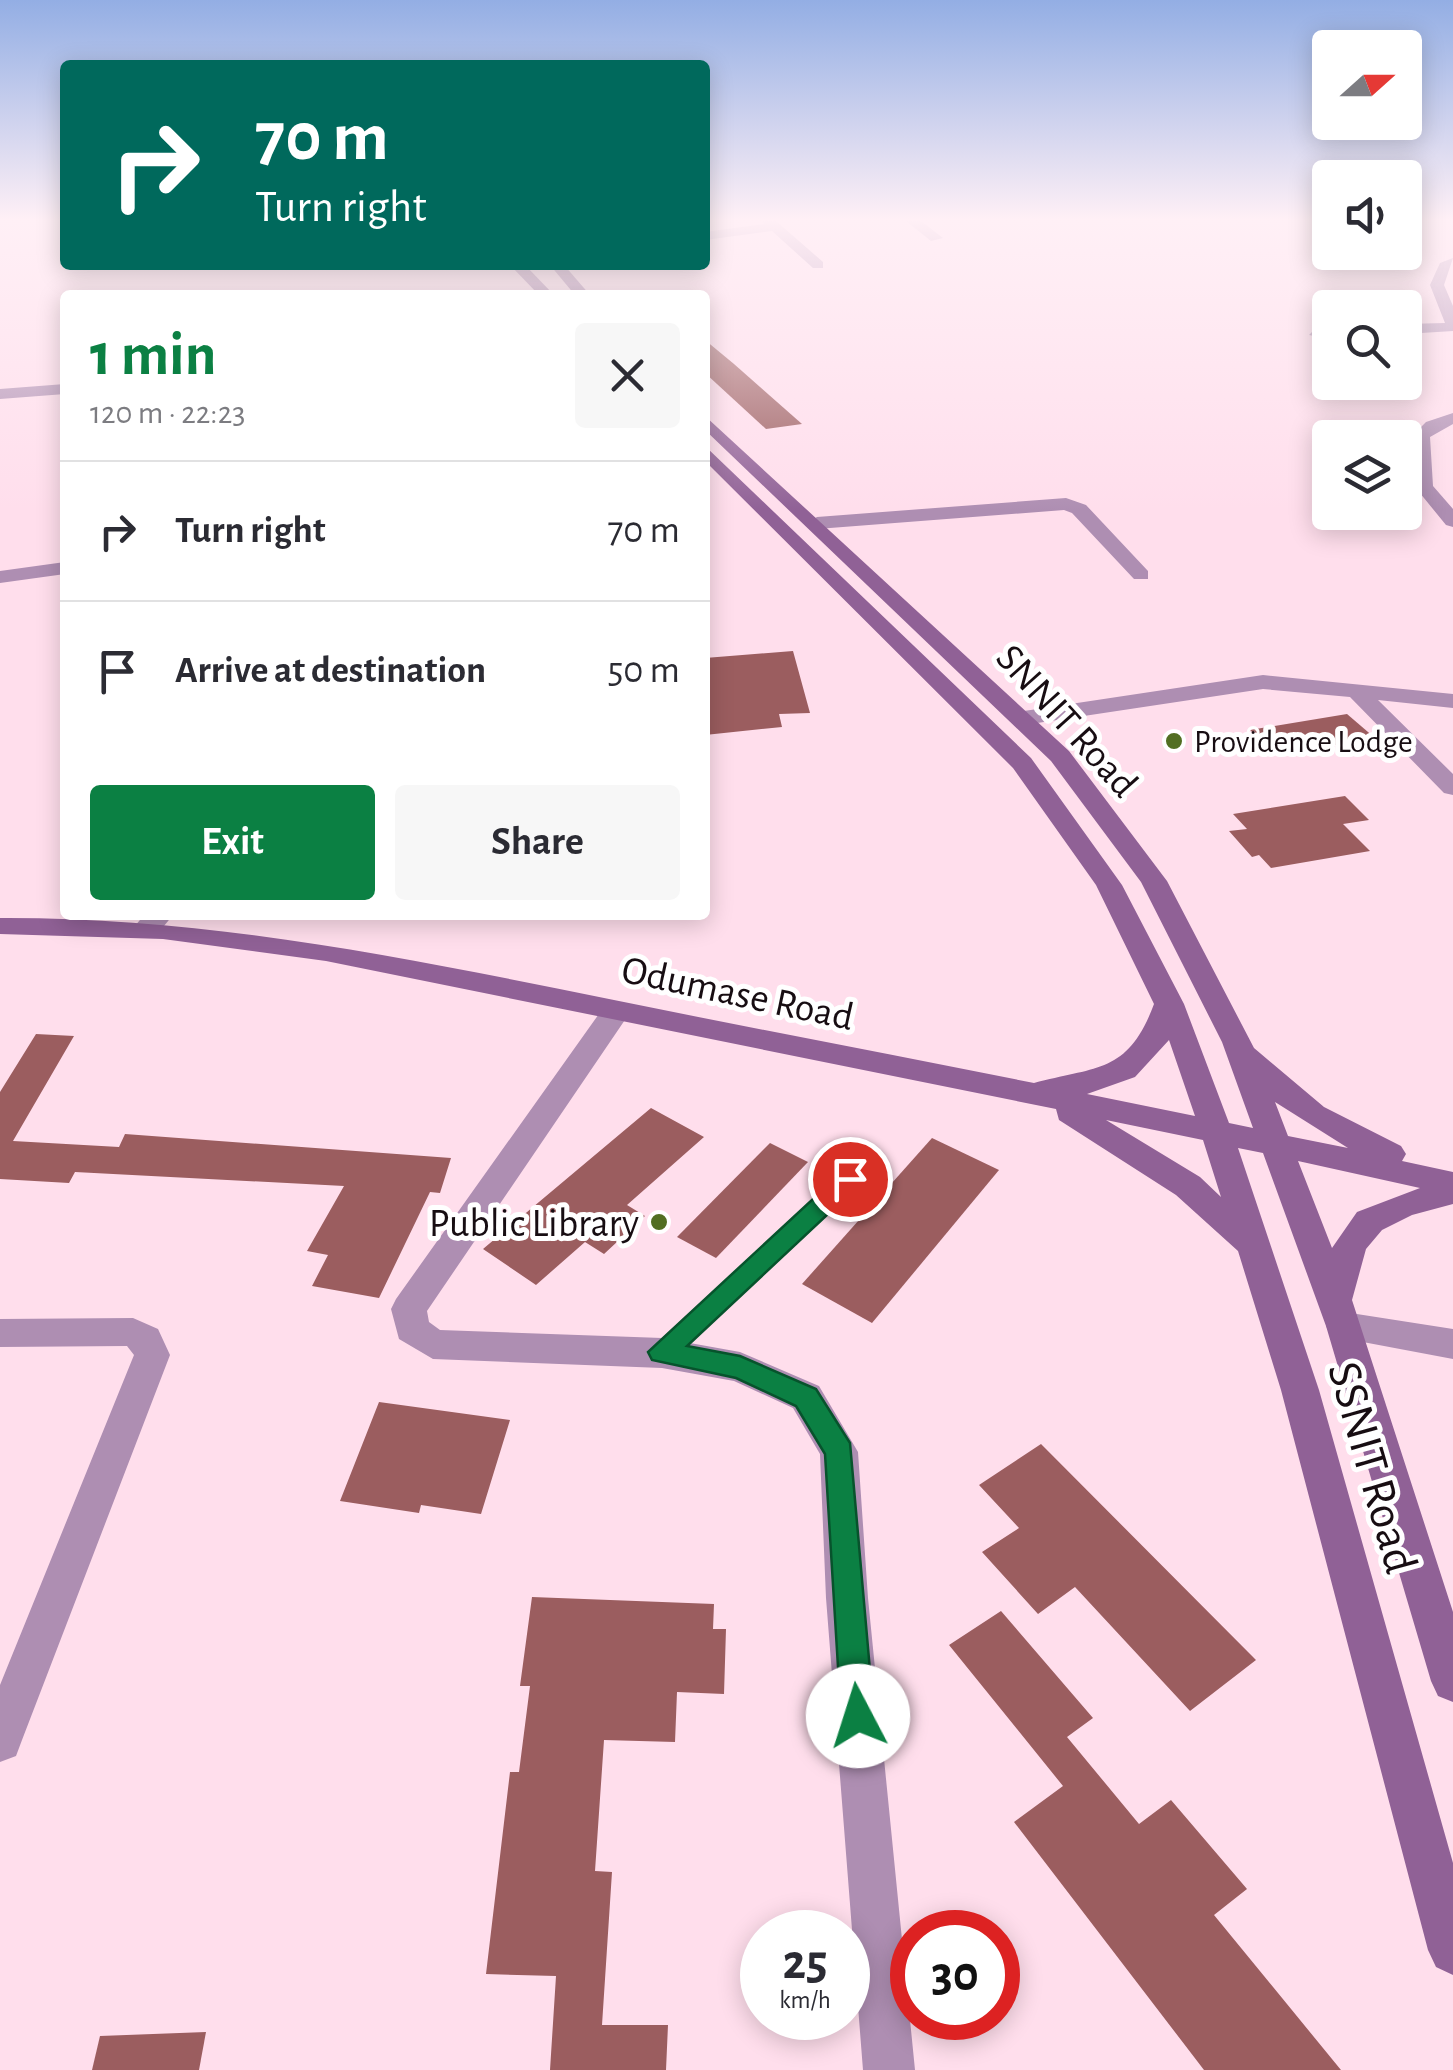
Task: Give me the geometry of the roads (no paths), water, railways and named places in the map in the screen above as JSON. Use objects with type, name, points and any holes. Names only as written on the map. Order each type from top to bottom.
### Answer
[{"type":"street","points":[[1422,328],[1453,325]]},
{"type":"street","points":[[0,394],[60,393]]},
{"type":"street","points":[[0,404],[60,394]]},
{"type":"street","points":[[1453,418],[1432,426],[1421,436],[1424,487],[1453,521]]},
{"type":"street","name":"SNNIT Road","points":[[710,426],[1060,756],[1154,880],[1237,1042],[1276,1143]]},
{"type":"street","points":[[713,458],[749,461]]},
{"type":"street","name":"SNNIT Road","points":[[713,458],[994,730],[1022,764],[1108,885],[1169,1004],[1195,1066],[1214,1130]]},
{"type":"street","points":[[742,486],[771,481]]},
{"type":"street","points":[[817,523],[1066,504],[1078,509],[1141,574]]},
{"type":"street","points":[[0,577],[60,569]]},
{"type":"street","points":[[1024,718],[1219,685],[1263,682],[1453,702]]},
{"type":"street","points":[[1357,692],[1453,788]]},
{"type":"street","name":"Odumase Road","points":[[0,926],[154,921],[475,981],[1453,1182]]},
{"type":"street","points":[[1035,1097],[1128,1068],[1151,1051],[1159,1039],[1169,1004]]},
{"type":"street","points":[[616,1010],[409,1308],[412,1328],[433,1344],[662,1352],[740,1367],[806,1397],[839,1452],[847,1598],[889,2070]]},
{"type":"street","points":[[1237,1042],[1285,1096],[1312,1116],[1453,1182]]},
{"type":"street","points":[[1035,1097],[1188,1186],[1252,1246]]},
{"type":"street","name":"SSNIT Road","points":[[1214,1130],[1300,1390],[1453,1950]]},
{"type":"street","name":"SSNIT Road","points":[[1276,1143],[1339,1313],[1453,1681]]},
{"type":"street","points":[[1453,1192],[1394,1209],[1362,1227],[1345,1250],[1339,1313],[1453,1344]]},
{"type":"street","points":[[0,1333],[132,1332],[145,1339],[152,1354],[0,1740]]},
{"type":"lane","points":[[662,1352],[850,1179]]},
{"type":"place","name":"Providence Lodge","points":[[1174,741]]},
{"type":"place","name":"Public Library","points":[[659,1222]]}]
